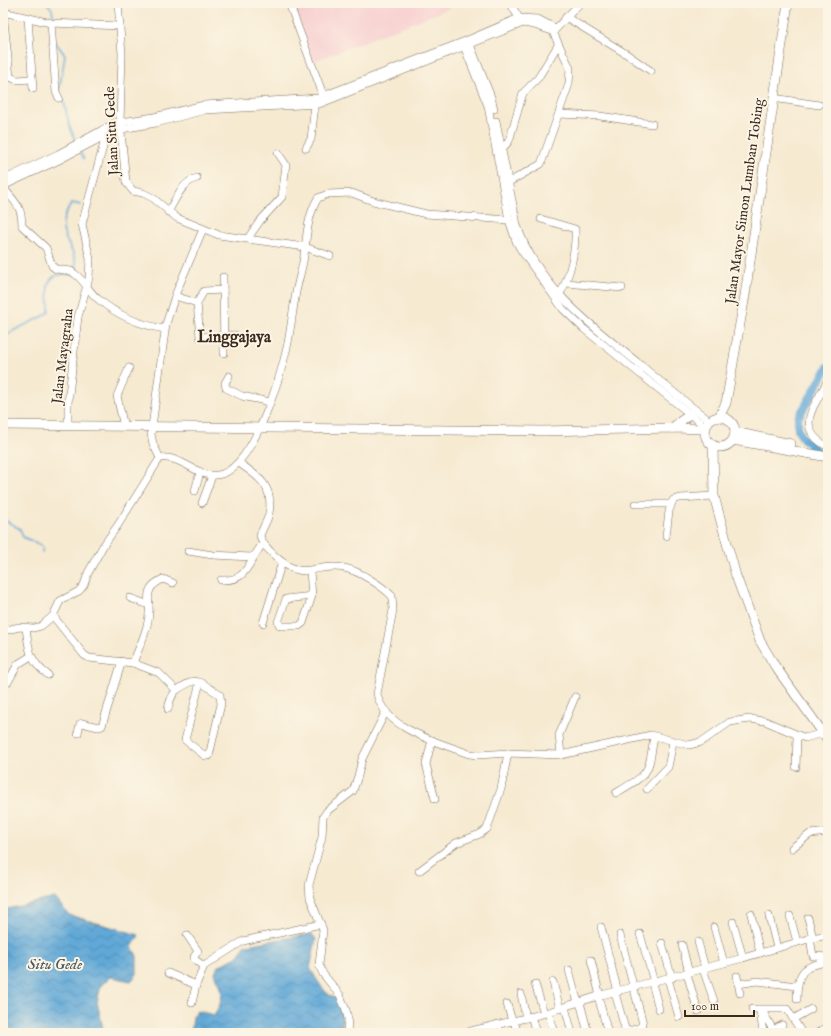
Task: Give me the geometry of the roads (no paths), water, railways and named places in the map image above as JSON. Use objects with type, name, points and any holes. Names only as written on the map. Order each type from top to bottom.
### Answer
[{"type":"main road","name":"Jalan Mayor Simon Lumban Tobing","points":[[719,417],[726,403],[745,295],[788,3]]},
{"type":"main road","name":"Jalan Mayor Simon Lumban Tobing","points":[[726,403],[730,420]]},
{"type":"main road","points":[[672,428],[690,414]]},
{"type":"main road","points":[[3,425],[543,431],[672,428],[689,429],[707,426],[719,417],[726,417],[734,426],[734,436],[725,446],[714,469]]},
{"type":"main road","points":[[707,426],[714,469],[714,496],[736,576],[760,641],[775,666],[826,737]]},
{"type":"main road","points":[[689,429],[710,442],[725,446]]},
{"type":"main road","points":[[734,436],[795,449],[824,452]]},
{"type":"main road","points":[[795,449],[805,448],[824,452]]},
{"type":"street","name":"Jalan Situ Gede","points":[[118,3],[122,54],[121,125],[126,182],[129,187],[133,191],[143,193],[152,198],[168,212],[203,229],[224,236],[248,238],[305,247],[330,256]]},
{"type":"street","points":[[289,3],[325,98]]},
{"type":"street","points":[[510,3],[519,18]]},
{"type":"street","points":[[554,30],[580,3]]},
{"type":"street","points":[[32,80],[17,80],[6,77],[3,12],[54,23],[120,26]]},
{"type":"street","points":[[566,17],[651,71]]},
{"type":"street","points":[[28,18],[33,89]]},
{"type":"street","points":[[466,44],[519,18],[538,20],[554,30],[558,45],[570,68],[568,84],[559,114],[541,164],[509,182]]},
{"type":"street","points":[[54,23],[56,92],[59,98]]},
{"type":"street","points":[[80,146],[108,126],[156,123],[205,110],[315,105],[325,98],[523,23],[554,30]]},
{"type":"street","points":[[466,44],[488,106],[509,182],[517,225],[522,241],[539,271],[563,309],[584,329],[707,426]]},
{"type":"street","points":[[558,45],[538,78],[523,93],[509,141],[501,154],[509,220],[516,241],[539,271],[590,324],[707,426]]},
{"type":"street","points":[[165,330],[130,320],[98,299],[73,272],[56,270],[52,266],[46,248],[22,226],[22,212],[18,203],[3,187],[70,151],[107,134],[121,125],[204,105],[325,98]]},
{"type":"street","points":[[773,98],[819,105]]},
{"type":"street","points":[[306,148],[311,139],[315,105]]},
{"type":"street","points":[[559,114],[600,116],[652,124]]},
{"type":"street","name":"Jalan Mayagraha","points":[[68,426],[68,403],[78,317],[89,278],[90,259],[82,224],[108,126]]},
{"type":"street","points":[[3,180],[70,151]]},
{"type":"street","points":[[248,238],[282,195],[286,165],[278,153]]},
{"type":"street","points":[[168,212],[183,187],[187,183],[197,178]]},
{"type":"street","points":[[160,458],[175,459],[200,472],[212,476],[222,474],[239,463],[259,428],[270,402],[288,342],[307,228],[314,204],[318,198],[328,194],[352,193],[373,201],[426,214],[509,220]]},
{"type":"street","points":[[541,219],[575,229],[566,283],[560,294]]},
{"type":"street","points":[[160,458],[153,444],[152,427],[165,330],[175,294],[203,229]]},
{"type":"street","points":[[223,277],[224,353]]},
{"type":"street","points":[[566,283],[622,288]]},
{"type":"street","points":[[223,290],[204,291],[197,302],[200,337],[234,335]]},
{"type":"street","points":[[175,294],[197,302]]},
{"type":"street","points":[[584,329],[590,324]]},
{"type":"street","points":[[124,427],[118,396],[129,368]]},
{"type":"street","points":[[229,376],[225,383],[226,388],[242,396],[270,402]]},
{"type":"street","points":[[824,452],[810,432],[808,426],[809,417],[828,380]]},
{"type":"street","points":[[3,632],[8,629],[41,626],[53,616],[60,601],[73,595],[84,584],[88,573],[104,546],[160,458]]},
{"type":"street","points":[[239,463],[260,477],[266,485],[270,506],[269,514],[260,536],[263,543],[282,562],[293,570],[310,571],[336,567],[350,569],[380,586],[392,596],[393,610],[377,694],[382,707],[412,733],[473,755],[508,753],[561,755],[654,736],[673,742],[694,744],[706,739],[730,722],[750,719],[765,721],[797,736],[809,738],[826,737]]},
{"type":"street","points":[[195,491],[200,472]]},
{"type":"street","points":[[202,503],[212,476]]},
{"type":"street","points":[[666,536],[670,504],[673,500],[680,498],[714,496]]},
{"type":"street","points":[[635,504],[670,504]]},
{"type":"street","points":[[221,580],[230,580],[240,577],[263,543]]},
{"type":"street","points":[[188,551],[241,558],[255,555]]},
{"type":"street","points":[[263,623],[282,562]]},
{"type":"street","points":[[310,571],[312,596],[303,623],[299,626],[280,626],[278,622],[286,599],[312,596]]},
{"type":"street","points":[[133,663],[147,625],[149,605],[148,595],[155,582],[163,579],[173,583]]},
{"type":"street","points":[[130,598],[149,605]]},
{"type":"street","points":[[53,616],[84,655],[89,658],[133,663],[159,673],[176,690]]},
{"type":"street","points":[[26,628],[31,656],[36,666],[48,675]]},
{"type":"street","points":[[8,682],[18,664],[31,656]]},
{"type":"street","points":[[78,733],[80,724],[82,723],[98,727],[102,726],[122,661]]},
{"type":"street","points":[[168,709],[172,694],[176,690],[193,681],[200,682],[220,695],[222,700],[209,754],[207,756],[185,740],[200,682]]},
{"type":"street","points":[[561,755],[559,735],[575,697]]},
{"type":"street","points":[[347,1033],[348,1019],[340,995],[323,974],[319,965],[324,936],[321,924],[308,893],[322,837],[323,817],[328,811],[353,791],[362,759],[386,711]]},
{"type":"street","points":[[616,793],[641,778],[649,768],[654,736]]},
{"type":"street","points":[[796,767],[797,736]]},
{"type":"street","points":[[432,740],[426,764],[435,799]]},
{"type":"street","points":[[647,789],[668,767],[673,742]]},
{"type":"street","points":[[420,871],[456,843],[480,834],[487,829],[501,789],[508,753]]},
{"type":"street","points":[[792,848],[810,834],[828,832]]},
{"type":"street","points":[[751,914],[760,953]]},
{"type":"street","points":[[769,916],[777,948]]},
{"type":"street","points":[[790,916],[797,942]]},
{"type":"street","points":[[808,918],[812,938],[813,956],[828,957]]},
{"type":"street","points":[[733,922],[743,958]]},
{"type":"street","points":[[192,1003],[196,985],[204,966],[243,941],[321,924]]},
{"type":"street","points":[[601,927],[616,992],[623,1032],[640,1028],[643,1024],[620,935]]},
{"type":"street","points":[[714,927],[724,963]]},
{"type":"street","points":[[640,934],[659,1009]]},
{"type":"street","points":[[471,1032],[480,1031],[498,1024],[562,1008],[599,996],[704,969],[812,938],[828,935]]},
{"type":"street","points":[[187,936],[198,951],[194,959],[204,966]]},
{"type":"street","points":[[698,942],[704,969],[714,1001]]},
{"type":"street","points":[[662,943],[679,1016]]},
{"type":"street","points":[[682,945],[698,1011]]},
{"type":"street","points":[[591,960],[608,1033]]},
{"type":"street","points":[[797,999],[797,986],[800,976],[806,968],[828,962]]},
{"type":"street","points":[[569,970],[588,1033]]},
{"type":"street","points":[[168,973],[196,985]]},
{"type":"street","points":[[736,976],[740,993]]},
{"type":"street","points":[[738,984],[757,981],[797,986]]},
{"type":"street","points":[[553,982],[572,1033]]},
{"type":"street","points":[[535,984],[554,1033]]},
{"type":"street","points":[[521,994],[536,1033]]},
{"type":"street","points":[[507,1004],[517,1033]]},
{"type":"street","points":[[752,1009],[787,1009],[802,1033]]},
{"type":"street","points":[[793,1019],[811,1009]]},
{"type":"street","points":[[761,1010],[770,1031],[782,1025]]},
{"type":"street","points":[[761,1010],[763,1033]]},
{"type":"street","points":[[498,1024],[500,1033]]},
{"type":"street","points":[[817,1033],[828,1027]]},
{"type":"water","name":"Situ Gede","points":[[55,898],[69,915],[139,935],[132,947],[137,956],[137,974],[131,981],[111,977],[101,985],[97,1002],[104,1033],[3,1033],[3,910]]},
{"type":"water","points":[[312,934],[316,939],[310,968],[325,991],[329,995],[339,999],[343,1027],[341,1033],[191,1033],[193,1017],[197,1011],[214,1015],[220,1004],[222,994],[218,979],[214,974],[220,965],[237,957],[246,945]]},
{"type":"waterway","points":[[47,3],[52,9],[54,21]]},
{"type":"waterway","points":[[56,43],[65,55],[59,91]]},
{"type":"waterway","points":[[62,98],[75,141]]},
{"type":"waterway","points":[[80,152],[84,159]]},
{"type":"waterway","points":[[75,271],[76,262],[74,254],[66,240],[63,224],[65,214],[72,203],[81,205]]},
{"type":"waterway","points":[[3,341],[16,329],[44,316],[49,312],[48,284],[54,276],[64,274],[71,275]]},
{"type":"waterway","points":[[824,458],[802,437],[798,429],[798,418],[828,367]]},
{"type":"waterway","points":[[3,519],[20,529],[23,537],[41,545],[43,548],[42,552]]},
{"type":"district","name":"Linggajaya","points":[[234,336]]}]
